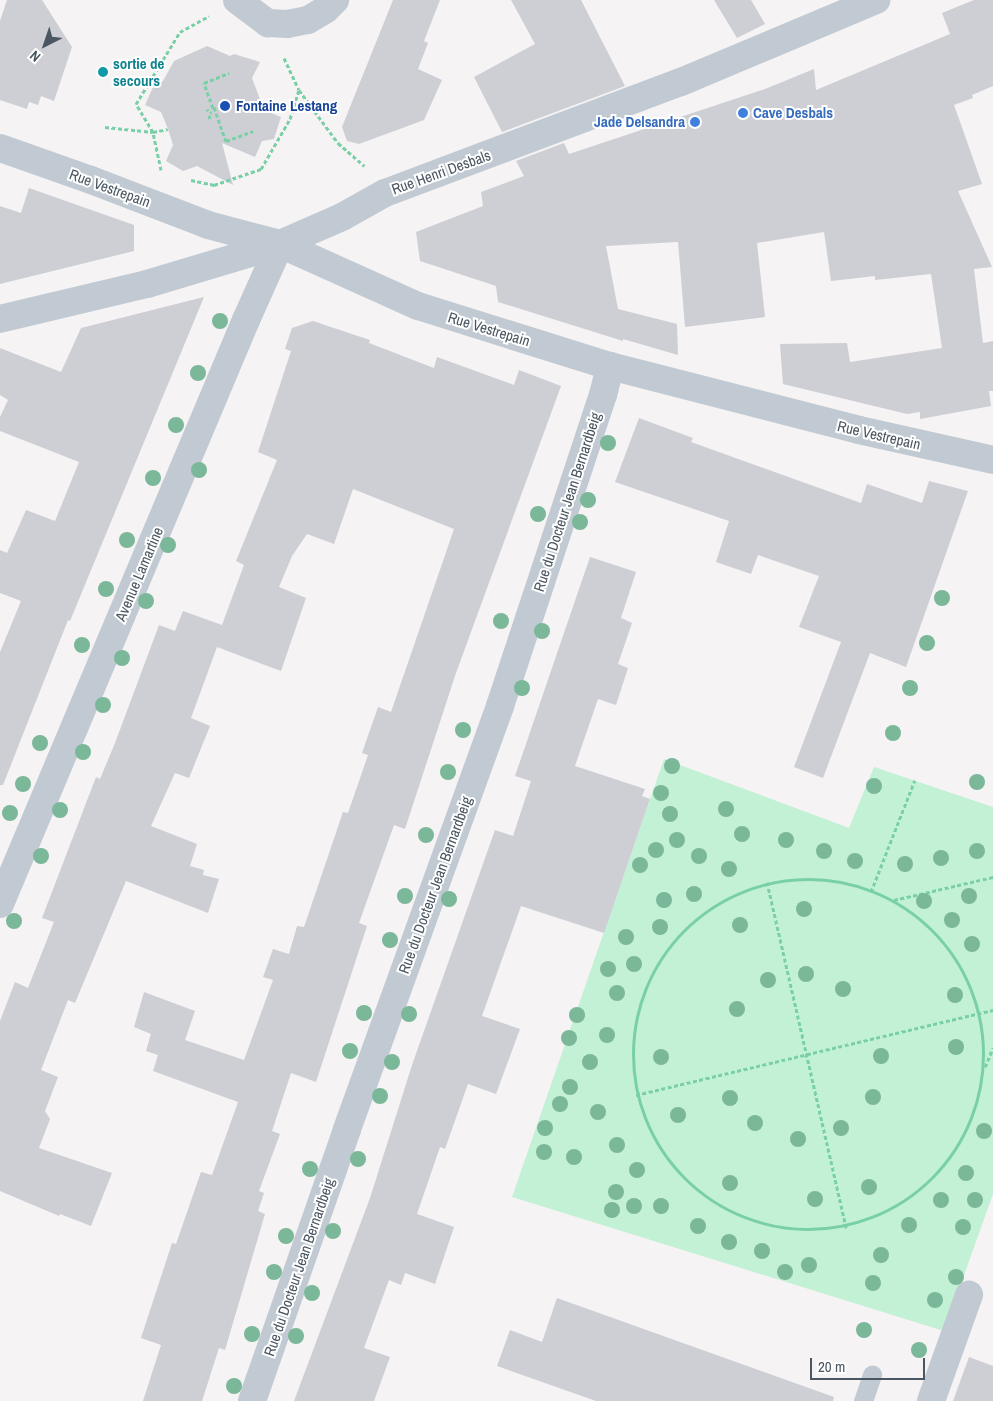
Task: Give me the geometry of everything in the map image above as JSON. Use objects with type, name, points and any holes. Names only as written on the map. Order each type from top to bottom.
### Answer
[{"type":"street","points":[[237,0],[268,23],[286,24],[308,20],[326,9],[336,0]]},
{"type":"street","name":"Rue Henri Desbals","points":[[0,319],[147,284],[280,244],[342,217],[385,193],[681,82],[876,0]]},
{"type":"street","name":"Rue Vestrepain","points":[[0,148],[91,180],[208,225],[280,244],[418,306],[610,366],[859,430],[993,460]]},
{"type":"street","name":"Avenue Lamartine","points":[[0,904],[239,336],[280,244]]},
{"type":"street","name":"Rue du Docteur Jean Bernardbeig","points":[[252,1401],[347,1129],[500,706],[610,366]]},
{"type":"street","points":[[931,1401],[969,1295]]},
{"type":"lane","points":[[863,1401],[872,1375]]},
{"type":"path","points":[[157,172],[161,173],[153,132],[136,104],[180,32],[211,14]]},
{"type":"path","points":[[216,115],[204,82],[229,73]]},
{"type":"path","points":[[188,179],[214,185],[261,169],[290,119],[299,90],[338,143],[367,169]]},
{"type":"path","points":[[214,107],[226,141],[253,131]]},
{"type":"path","points":[[105,128],[153,132],[168,129]]},
{"type":"path","points":[[871,892],[915,780]]},
{"type":"path","points":[[894,900],[993,876]]},
{"type":"path","points":[[985,1067],[980,1013],[948,946],[894,900],[835,880],[767,882],[726,897],[686,926],[652,969],[632,1031],[636,1095],[667,1161],[720,1208],[781,1229],[846,1228],[903,1204],[944,1168],[971,1125],[985,1067],[993,1048]]},
{"type":"path","points":[[767,882],[846,1228]]},
{"type":"path","points":[[636,1095],[807,1056],[993,1010]]},
{"type":"green space","points":[[664,759],[849,828],[874,767],[993,807],[993,1194],[944,1331],[512,1197]]},
{"type":"building","points":[[7,0],[42,0],[72,47],[54,101],[41,96],[38,105],[29,102],[27,109],[0,100],[0,21]]},
{"type":"building","points":[[393,0],[440,0],[424,41],[428,43],[418,69],[442,80],[424,120],[359,144],[347,141],[342,127]]},
{"type":"building","points":[[511,0],[581,0],[625,86],[502,132],[474,77],[535,44]]},
{"type":"building","points":[[714,0],[751,0],[765,24],[737,38]]},
{"type":"building","points":[[974,0],[993,0],[993,86],[972,95],[973,98],[954,105],[982,184],[958,191],[992,267],[974,269],[983,343],[993,341],[993,391],[989,391],[991,406],[920,419],[920,412],[907,414],[783,384],[780,344],[847,343],[850,362],[942,348],[931,274],[875,280],[875,276],[831,281],[824,232],[757,243],[765,317],[685,327],[678,242],[606,246],[618,309],[677,324],[678,355],[623,339],[623,341],[498,302],[496,286],[420,261],[416,232],[483,206],[481,192],[524,176],[516,161],[564,143],[569,154],[765,89],[814,69],[816,90],[950,34],[942,13]]},
{"type":"building","points":[[207,46],[230,56],[234,54],[260,62],[252,78],[264,110],[281,117],[274,139],[262,141],[255,157],[222,143],[233,185],[197,166],[183,171],[166,161],[173,145],[168,129],[161,112],[145,105],[154,85],[163,81],[174,61]]},
{"type":"building","points":[[29,188],[134,225],[134,251],[0,284],[0,206],[21,213]]},
{"type":"building","points":[[204,297],[70,621],[68,620],[3,785],[0,785],[0,652],[21,601],[0,593],[0,550],[7,553],[26,510],[55,521],[79,462],[0,431],[0,417],[8,400],[0,395],[0,348],[61,372],[81,328]]},
{"type":"building","points":[[313,321],[370,340],[369,343],[434,368],[437,357],[514,385],[519,370],[561,386],[456,673],[405,829],[394,825],[359,923],[367,926],[316,1082],[291,1073],[272,1131],[280,1134],[259,1191],[264,1193],[258,1211],[265,1214],[225,1350],[219,1348],[202,1401],[143,1401],[161,1345],[141,1338],[172,1243],[176,1244],[201,1172],[212,1175],[238,1102],[153,1071],[158,1055],[146,1051],[151,1034],[134,1027],[144,992],[195,1011],[185,1040],[244,1060],[273,980],[263,977],[273,949],[289,954],[297,926],[304,927],[343,812],[348,813],[368,755],[362,753],[378,707],[391,712],[454,529],[353,489],[334,544],[307,534],[292,556],[279,587],[306,598],[281,671],[217,647],[191,718],[210,726],[189,778],[175,773],[151,826],[197,844],[190,866],[204,870],[203,875],[219,879],[208,913],[126,881],[75,1003],[68,1000],[41,1070],[58,1077],[45,1111],[50,1119],[39,1148],[112,1173],[91,1226],[60,1214],[59,1216],[0,1191],[0,1021],[15,982],[28,988],[54,922],[42,918],[96,777],[100,779],[115,743],[159,625],[175,631],[183,611],[222,625],[244,565],[236,561],[277,460],[258,452],[291,351],[285,349],[292,328]]},
{"type":"building","points":[[639,418],[693,438],[691,442],[861,503],[867,484],[922,503],[929,481],[968,491],[906,667],[870,653],[823,778],[794,767],[841,642],[799,627],[819,576],[758,555],[751,574],[716,562],[729,521],[615,482]]},
{"type":"building","points":[[590,557],[636,572],[621,618],[632,623],[618,664],[628,668],[616,705],[598,699],[575,766],[645,789],[642,796],[650,799],[604,933],[521,906],[482,1016],[520,1029],[496,1094],[468,1084],[445,1149],[440,1147],[417,1214],[454,1227],[435,1284],[405,1273],[401,1285],[389,1280],[364,1348],[390,1357],[374,1401],[294,1401],[370,1198],[412,1065],[495,830],[513,836],[531,781],[515,776]]},
{"type":"building","points":[[557,1298],[834,1397],[833,1401],[596,1401],[497,1366],[510,1330],[542,1342]]},
{"type":"building","points":[[969,1357],[993,1366],[993,1401],[953,1401]]},
{"type":"place","name":"sortie de secours","points":[[103,72]]},
{"type":"place","name":"Fontaine Lestang","points":[[225,106]]},
{"type":"place","name":"Cave Desbals","points":[[743,113]]},
{"type":"place","name":"Jade Delsandra","points":[[695,122]]}]
